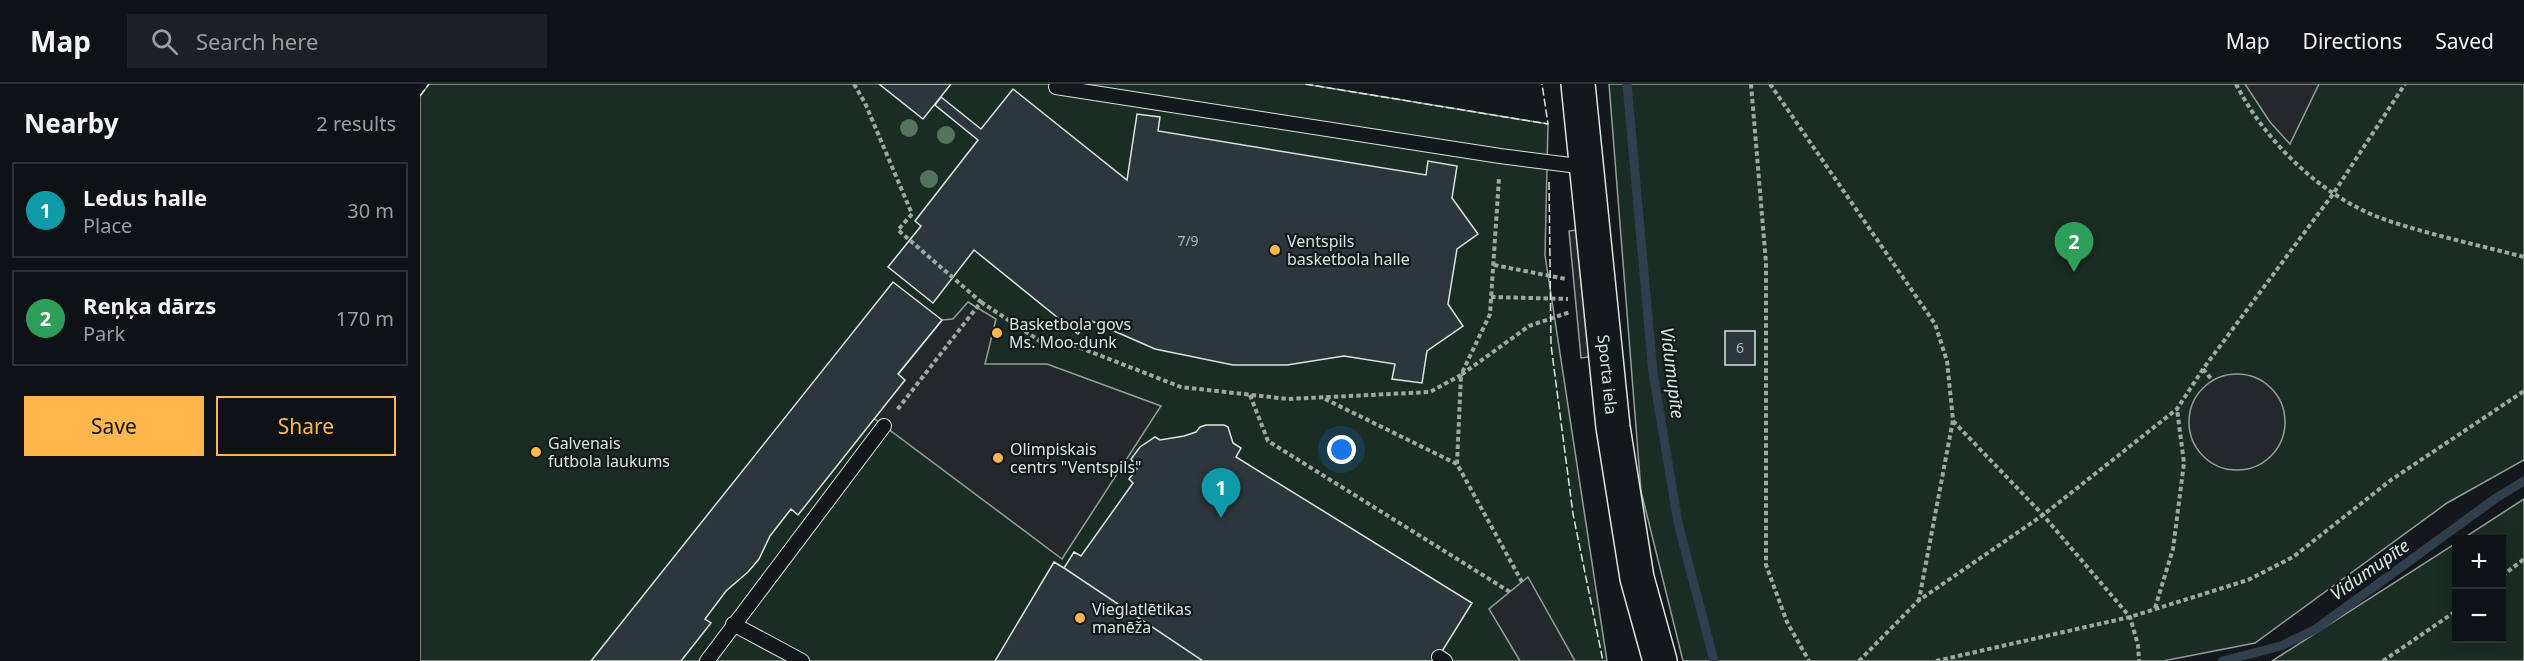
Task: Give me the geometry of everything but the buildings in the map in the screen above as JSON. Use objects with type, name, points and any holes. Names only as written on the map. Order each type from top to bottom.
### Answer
[{"type":"street","name":"Sporta iela","points":[[1578,84],[1612,427],[1637,578],[1660,661]]},
{"type":"lane","points":[[1056,87],[1500,156],[1586,167]]},
{"type":"lane","points":[[707,661],[884,426]]},
{"type":"lane","points":[[733,624],[802,661]]},
{"type":"path","points":[[854,84],[865,103],[912,214],[898,230],[981,303],[1049,347],[1073,345],[1181,387],[1288,399],[1430,392],[1461,375],[1529,326],[1570,312]]},
{"type":"path","points":[[1751,84],[1766,262],[1766,565],[1787,622],[1809,661]]},
{"type":"path","points":[[1770,84],[1935,324],[1947,362],[1953,420],[1918,601]]},
{"type":"path","points":[[2236,84],[2256,119],[2333,194],[2385,220],[2524,257]]},
{"type":"path","points":[[1859,661],[1918,601],[2043,515],[2177,409],[2203,369],[2333,194],[2405,84]]},
{"type":"path","points":[[1500,156],[1490,314],[1461,375],[1457,464],[1522,582]]},
{"type":"path","points":[[1494,265],[1566,279]]},
{"type":"path","points":[[1491,297],[1568,299]]},
{"type":"path","points":[[884,426],[981,303]]},
{"type":"path","points":[[2203,369],[2213,381]]},
{"type":"path","points":[[1936,661],[2130,617],[2248,580],[2293,557],[2391,480],[2524,391]]},
{"type":"path","points":[[1250,395],[1268,441],[1510,592]]},
{"type":"path","points":[[1324,398],[1457,464]]},
{"type":"path","points":[[2154,609],[2173,549],[2184,463],[2177,409]]},
{"type":"path","points":[[1953,420],[2043,515],[2130,617],[2138,645],[2139,661]]},
{"type":"path","points":[[2506,573],[2524,559]]},
{"type":"path","points":[[2383,661],[2452,615]]},
{"type":"green space","name":"Olimpiskais centrs \"Ventspils\"","points":[[429,84],[1305,84],[1548,124],[1545,255],[1607,661],[420,661],[420,96]]},
{"type":"green space","points":[[1609,84],[2524,84],[2524,460],[2447,503],[2255,643],[2163,661],[1683,661],[1641,491]]},
{"type":"green space","points":[[2524,499],[2524,661],[2272,661],[2452,546],[2452,643],[2506,643],[2506,535],[2468,535]]},
{"type":"shaded area","points":[[2245,84],[2319,84],[2290,144],[2270,122]]},
{"type":"shaded area","points":[[1585,229],[1596,356],[1581,358],[1569,231]]},
{"type":"shaded area","points":[[968,302],[996,319],[985,364],[1047,364],[1161,406],[1062,559],[867,413],[942,320],[953,319]]},
{"type":"shaded area","points":[[2228,374],[2246,374],[2264,382],[2277,395],[2285,413],[2282,441],[2264,462],[2246,470],[2228,470],[2210,462],[2197,449],[2189,431],[2189,413],[2197,395],[2210,382]]},
{"type":"shaded area","points":[[1528,577],[1575,661],[1520,661],[1489,609]]},
{"type":"waterway","name":"Vidumupīte","points":[[1627,84],[1653,373],[1678,523],[1714,661]]},
{"type":"waterway","name":"Vidumupīte","points":[[2222,661],[2281,646],[2316,629],[2496,498],[2524,481]]},
{"type":"fence","points":[[420,96],[429,84]]},
{"type":"fence","points":[[1305,84],[1548,124],[1542,84]]},
{"type":"fence","points":[[1549,182],[1551,345],[1573,514],[1603,661]]},
{"type":"place","name":"Ventspils basketbola halle","points":[[1275,250]]},
{"type":"place","name":"Reņķa dārzs","points":[[2074,272]]},
{"type":"place","name":"Basketbola govs Ms. Moo-dunk","points":[[997,333]]},
{"type":"place","name":"Galvenais futbola laukums","points":[[536,452]]},
{"type":"place","name":"Olimpiskais centrs \"Ventspils\"","points":[[998,458]]},
{"type":"place","name":"Ledus halle","points":[[1221,518]]},
{"type":"place","name":"Vieglatlētikas manēža","points":[[1080,618]]}]
